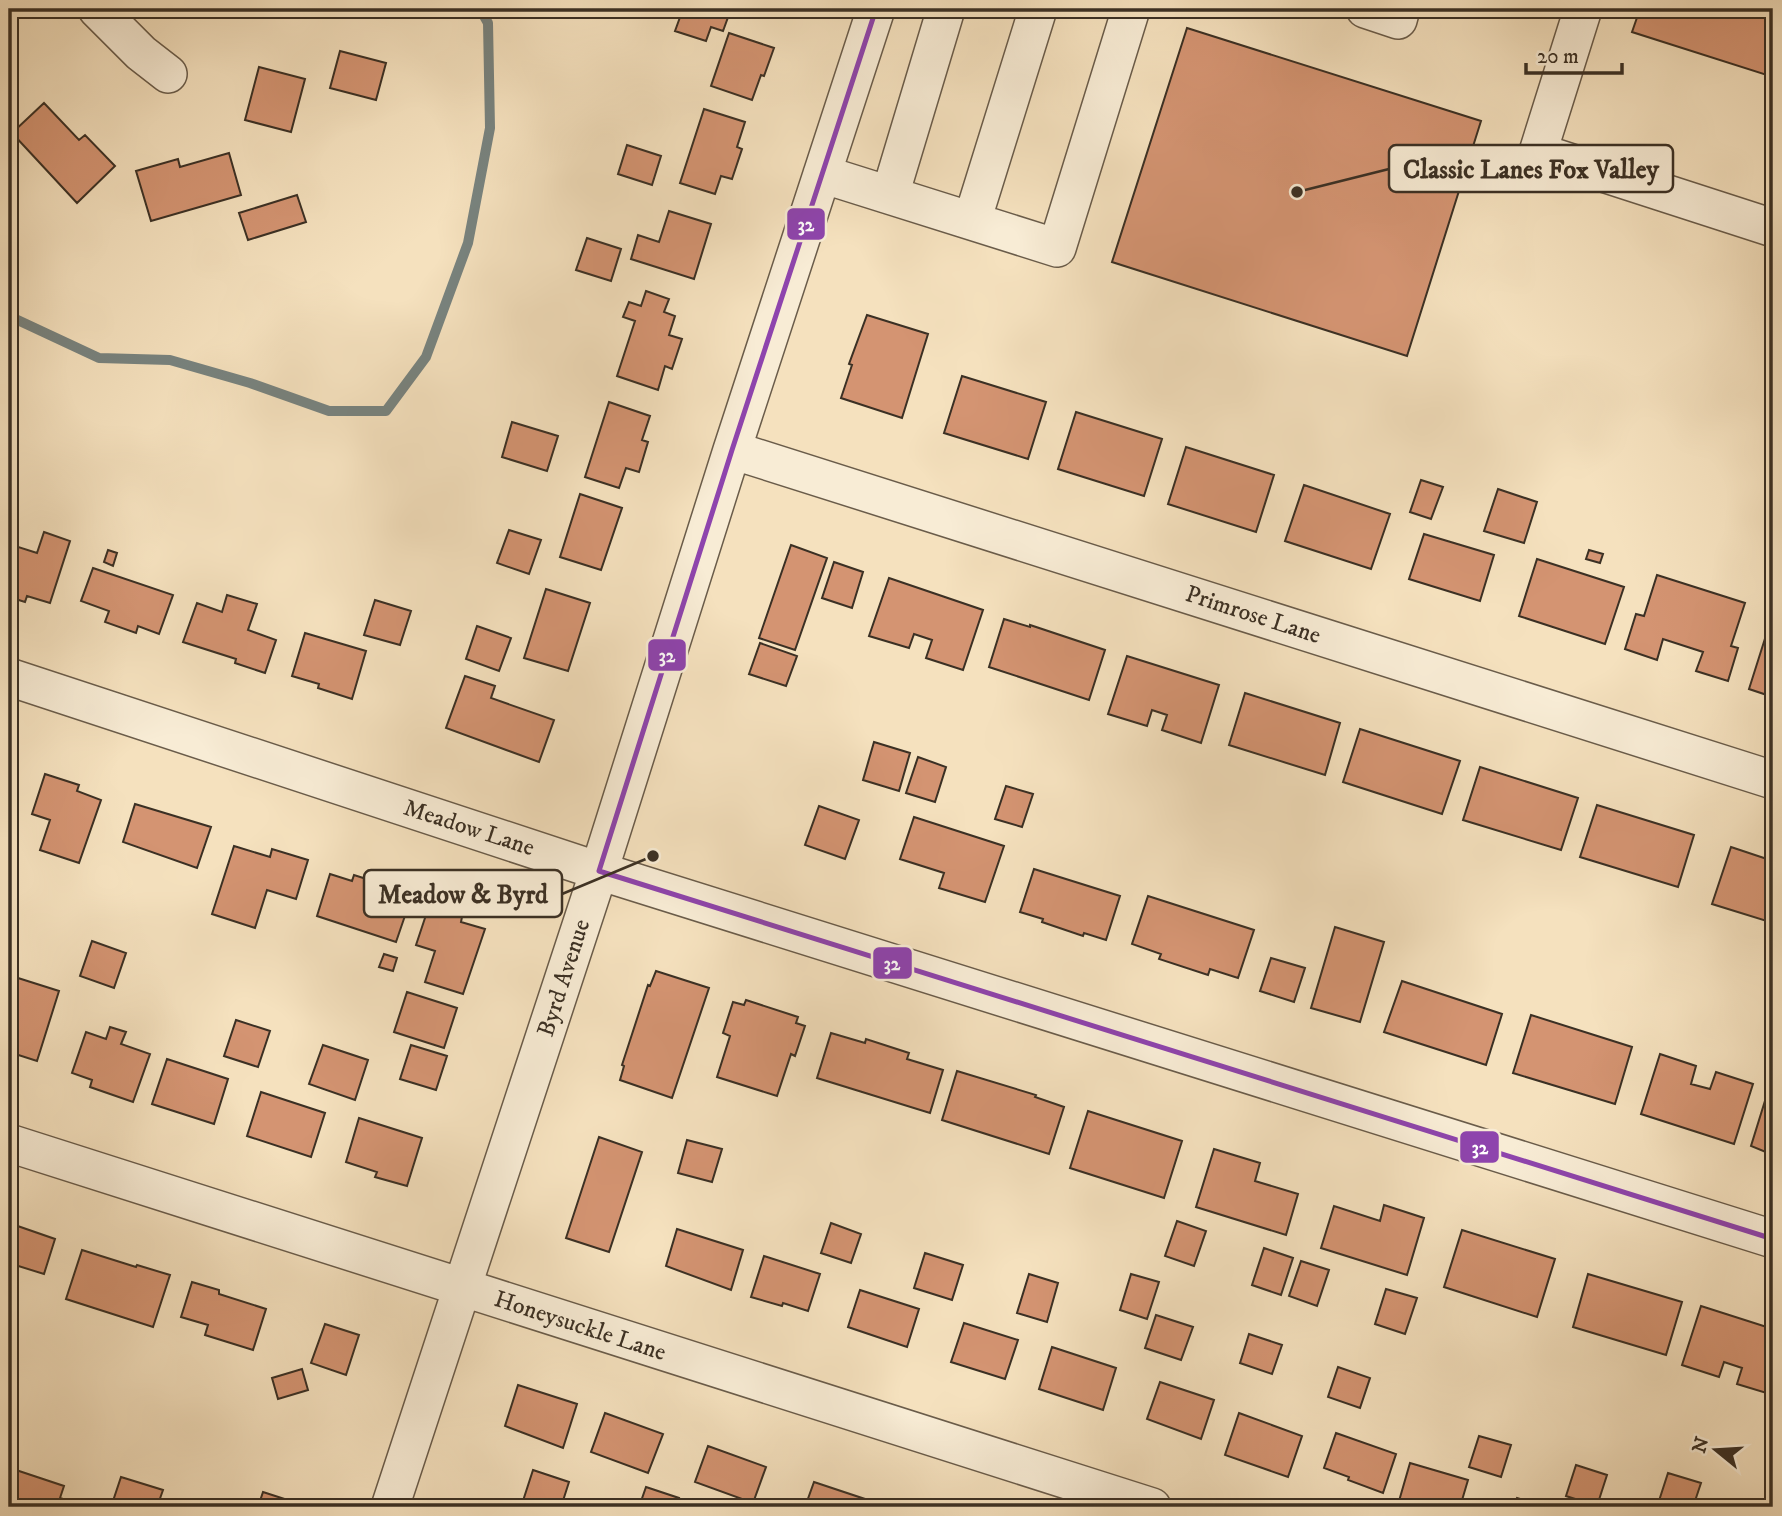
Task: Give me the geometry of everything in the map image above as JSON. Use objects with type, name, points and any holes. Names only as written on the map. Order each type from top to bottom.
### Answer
[{"type":"street","points":[[97,9],[141,53],[168,74]]},
{"type":"street","name":"Byrd Avenue","points":[[390,1507],[599,872],[732,450],[876,9]]},
{"type":"street","points":[[890,195],[946,9]]},
{"type":"street","points":[[972,221],[1038,9]]},
{"type":"street","points":[[822,174],[1058,248],[1131,9]]},
{"type":"street","points":[[1366,9],[1398,19],[1401,9]]},
{"type":"street","points":[[1583,9],[1538,152],[1773,228]]},
{"type":"street","name":"Primrose Lane","points":[[732,450],[1773,780]]},
{"type":"street","name":"Meadow Lane","points":[[9,677],[599,872],[1773,1240]]},
{"type":"street","name":"Honeysuckle Lane","points":[[9,1143],[1152,1507]]},
{"type":"building","points":[[683,9],[731,9],[723,31],[711,27],[706,41],[675,31]]},
{"type":"building","points":[[1640,9],[1773,9],[1773,77],[1632,32]]},
{"type":"building","points":[[1187,28],[1481,121],[1407,356],[1112,262]]},
{"type":"building","points":[[729,33],[774,48],[752,100],[711,86]]},
{"type":"building","points":[[340,51],[386,63],[376,100],[330,88]]},
{"type":"building","points":[[259,67],[305,79],[291,132],[245,120]]},
{"type":"building","points":[[44,103],[79,140],[85,135],[115,166],[77,203],[12,133]]},
{"type":"building","points":[[704,109],[745,122],[737,147],[742,149],[732,179],[721,176],[715,194],[680,183]]},
{"type":"building","points":[[627,145],[661,156],[652,185],[618,174]]},
{"type":"building","points":[[229,153],[241,195],[151,221],[136,171],[178,159],[180,167]]},
{"type":"building","points":[[297,195],[306,222],[248,240],[239,213]]},
{"type":"building","points":[[669,211],[711,224],[694,279],[631,259],[638,235],[659,242]]},
{"type":"building","points":[[587,238],[621,249],[611,281],[576,270]]},
{"type":"building","points":[[646,291],[669,299],[664,312],[675,316],[669,335],[682,339],[672,369],[665,366],[658,390],[617,376],[635,321],[623,317],[629,302],[641,306]]},
{"type":"building","points":[[867,315],[928,334],[902,418],[841,398],[852,365],[849,364]]},
{"type":"building","points":[[962,376],[1046,402],[1028,459],[944,433]]},
{"type":"building","points":[[609,402],[650,416],[642,440],[648,442],[639,472],[626,468],[619,488],[585,477]]},
{"type":"building","points":[[1076,412],[1162,439],[1144,496],[1058,469]]},
{"type":"building","points":[[512,422],[558,436],[547,471],[502,457]]},
{"type":"building","points":[[1186,447],[1274,475],[1256,532],[1168,504]]},
{"type":"building","points":[[1421,480],[1443,487],[1431,519],[1410,512]]},
{"type":"building","points":[[1304,485],[1390,514],[1371,569],[1285,541]]},
{"type":"building","points":[[1498,489],[1537,502],[1524,543],[1484,531]]},
{"type":"building","points":[[580,494],[622,508],[601,570],[560,557]]},
{"type":"building","points":[[509,530],[541,540],[529,574],[497,563]]},
{"type":"building","points":[[44,532],[70,541],[50,603],[27,596],[25,602],[9,597],[9,544],[37,553]]},
{"type":"building","points":[[1424,534],[1494,555],[1480,601],[1409,579]]},
{"type":"building","points":[[791,545],[827,558],[795,650],[759,638]]},
{"type":"building","points":[[108,550],[117,553],[113,566],[104,562]]},
{"type":"building","points":[[1589,550],[1603,554],[1600,563],[1586,559]]},
{"type":"building","points":[[1537,559],[1624,587],[1605,644],[1519,616]]},
{"type":"building","points":[[834,562],[863,572],[852,608],[822,598]]},
{"type":"building","points":[[93,568],[173,595],[159,634],[138,626],[136,633],[105,622],[109,611],[81,601]]},
{"type":"building","points":[[1657,575],[1745,603],[1731,646],[1738,648],[1728,681],[1696,671],[1703,652],[1663,639],[1657,660],[1625,649],[1636,614],[1644,616]]},
{"type":"building","points":[[889,578],[983,610],[963,670],[926,658],[932,640],[914,634],[909,648],[869,636]]},
{"type":"building","points":[[546,589],[590,603],[568,671],[524,658]]},
{"type":"building","points":[[227,595],[257,604],[248,630],[276,640],[265,673],[235,663],[236,659],[183,642],[197,603],[222,612]]},
{"type":"building","points":[[375,600],[411,611],[400,645],[364,635]]},
{"type":"building","points":[[1004,619],[1105,650],[1089,700],[989,667]]},
{"type":"building","points":[[477,626],[511,638],[499,671],[466,659]]},
{"type":"building","points":[[1768,629],[1773,631],[1773,697],[1749,689]]},
{"type":"building","points":[[305,633],[366,651],[352,699],[318,688],[319,684],[292,676]]},
{"type":"building","points":[[760,643],[797,656],[786,686],[749,674]]},
{"type":"building","points":[[1127,656],[1219,685],[1201,743],[1162,730],[1167,715],[1152,710],[1147,726],[1108,714]]},
{"type":"building","points":[[465,676],[495,686],[491,698],[554,720],[539,762],[446,728]]},
{"type":"building","points":[[1245,693],[1340,723],[1325,775],[1229,745]]},
{"type":"building","points":[[1360,729],[1460,761],[1442,814],[1343,782]]},
{"type":"building","points":[[874,742],[910,753],[899,791],[863,780]]},
{"type":"building","points":[[918,757],[946,767],[935,802],[906,793]]},
{"type":"building","points":[[9,764],[16,766],[9,787]]},
{"type":"building","points":[[1480,767],[1578,798],[1561,850],[1463,820]]},
{"type":"building","points":[[45,774],[79,785],[77,791],[101,800],[79,863],[40,850],[50,820],[32,814]]},
{"type":"building","points":[[1006,786],[1033,794],[1022,827],[995,819]]},
{"type":"building","points":[[135,804],[211,827],[197,868],[123,842]]},
{"type":"building","points":[[1597,805],[1694,835],[1678,887],[1580,857]]},
{"type":"building","points":[[819,806],[859,820],[845,859],[805,845]]},
{"type":"building","points":[[914,817],[1004,846],[985,902],[939,888],[944,873],[900,859]]},
{"type":"building","points":[[234,846],[270,857],[272,849],[308,860],[296,899],[267,890],[255,928],[212,914]]},
{"type":"building","points":[[1731,847],[1773,861],[1773,923],[1712,904]]},
{"type":"building","points":[[1034,869],[1120,896],[1106,940],[1084,933],[1083,936],[1020,912]]},
{"type":"building","points":[[330,874],[352,881],[354,875],[385,885],[381,898],[408,907],[396,942],[317,916]]},
{"type":"building","points":[[1148,896],[1254,930],[1238,978],[1210,969],[1208,975],[1159,959],[1161,954],[1132,944]]},
{"type":"building","points":[[429,906],[462,917],[461,922],[485,929],[463,994],[425,982],[435,951],[416,945]]},
{"type":"building","points":[[1335,927],[1384,942],[1360,1022],[1311,1008]]},
{"type":"building","points":[[92,941],[126,953],[114,988],[80,976]]},
{"type":"building","points":[[384,954],[397,958],[393,971],[379,967]]},
{"type":"building","points":[[1271,958],[1305,968],[1294,1002],[1260,991]]},
{"type":"building","points":[[656,971],[709,988],[672,1098],[620,1080],[624,1066],[622,1065],[648,985],[650,986]]},
{"type":"building","points":[[18,978],[59,991],[37,1061],[9,1052],[9,1005]]},
{"type":"building","points":[[1402,981],[1502,1014],[1486,1065],[1384,1032]]},
{"type":"building","points":[[407,992],[457,1008],[444,1048],[394,1032]]},
{"type":"building","points":[[746,1000],[798,1017],[796,1023],[805,1026],[795,1056],[791,1054],[777,1096],[717,1077],[730,1036],[723,1033],[733,1002],[744,1005]]},
{"type":"building","points":[[1531,1015],[1632,1047],[1615,1104],[1513,1073]]},
{"type":"building","points":[[236,1020],[270,1031],[258,1067],[224,1056]]},
{"type":"building","points":[[110,1027],[126,1032],[121,1044],[150,1054],[133,1102],[90,1087],[92,1080],[72,1073],[86,1032],[106,1039]]},
{"type":"building","points":[[831,1033],[865,1043],[866,1039],[909,1053],[907,1059],[943,1070],[930,1113],[817,1078]]},
{"type":"building","points":[[323,1045],[368,1060],[355,1100],[309,1084]]},
{"type":"building","points":[[411,1045],[447,1056],[436,1090],[400,1079]]},
{"type":"building","points":[[1660,1054],[1696,1066],[1691,1084],[1710,1089],[1716,1072],[1753,1084],[1734,1144],[1641,1114]]},
{"type":"building","points":[[167,1059],[228,1079],[214,1124],[152,1104]]},
{"type":"building","points":[[957,1071],[1036,1095],[1035,1097],[1064,1107],[1049,1154],[942,1120]]},
{"type":"building","points":[[1768,1091],[1773,1093],[1773,1155],[1751,1146]]},
{"type":"building","points":[[261,1092],[325,1113],[311,1157],[247,1136]]},
{"type":"building","points":[[1088,1111],[1182,1141],[1164,1198],[1070,1168]]},
{"type":"building","points":[[359,1118],[422,1138],[407,1186],[375,1177],[377,1172],[346,1162]]},
{"type":"building","points":[[599,1137],[642,1152],[609,1252],[566,1238]]},
{"type":"building","points":[[687,1140],[722,1149],[712,1182],[678,1173]]},
{"type":"building","points":[[1214,1149],[1260,1163],[1255,1181],[1298,1194],[1286,1235],[1196,1207]]},
{"type":"building","points":[[1384,1205],[1424,1218],[1407,1275],[1321,1248],[1334,1206],[1380,1221]]},
{"type":"building","points":[[1177,1221],[1206,1231],[1194,1266],[1165,1256]]},
{"type":"building","points":[[9,1223],[55,1239],[44,1274],[12,1264],[9,1274]]},
{"type":"building","points":[[831,1223],[861,1234],[851,1263],[821,1253]]},
{"type":"building","points":[[677,1229],[743,1250],[731,1290],[666,1266]]},
{"type":"building","points":[[1462,1230],[1555,1259],[1537,1317],[1444,1287]]},
{"type":"building","points":[[1264,1248],[1293,1258],[1281,1295],[1252,1285]]},
{"type":"building","points":[[82,1250],[170,1275],[153,1327],[66,1299]]},
{"type":"building","points":[[925,1253],[963,1265],[952,1300],[914,1288]]},
{"type":"building","points":[[764,1256],[820,1274],[808,1311],[751,1297]]},
{"type":"building","points":[[1301,1261],[1329,1270],[1317,1306],[1289,1296]]},
{"type":"building","points":[[1029,1274],[1058,1283],[1047,1322],[1017,1313]]},
{"type":"building","points":[[1131,1274],[1159,1282],[1147,1319],[1120,1310]]},
{"type":"building","points":[[1588,1274],[1682,1302],[1666,1355],[1573,1327]]},
{"type":"building","points":[[192,1282],[266,1309],[253,1350],[205,1335],[208,1325],[181,1317]]},
{"type":"building","points":[[1386,1289],[1417,1298],[1405,1334],[1375,1324]]},
{"type":"building","points":[[860,1290],[919,1309],[907,1347],[848,1327]]},
{"type":"building","points":[[1701,1306],[1773,1329],[1773,1395],[1737,1384],[1742,1368],[1724,1362],[1719,1377],[1682,1365]]},
{"type":"building","points":[[1156,1315],[1193,1327],[1181,1360],[1145,1348]]},
{"type":"building","points":[[964,1323],[1018,1340],[1005,1379],[951,1362]]},
{"type":"building","points":[[325,1324],[359,1335],[346,1375],[311,1363]]},
{"type":"building","points":[[1249,1334],[1282,1345],[1272,1374],[1240,1363]]},
{"type":"building","points":[[1052,1347],[1116,1368],[1103,1410],[1039,1389]]},
{"type":"building","points":[[1338,1367],[1370,1378],[1360,1408],[1328,1397]]},
{"type":"building","points":[[302,1369],[308,1390],[278,1399],[272,1378]]},
{"type":"building","points":[[1160,1382],[1214,1400],[1201,1439],[1147,1419]]},
{"type":"building","points":[[518,1385],[577,1404],[563,1448],[505,1426]]},
{"type":"building","points":[[605,1413],[663,1434],[648,1473],[591,1452]]},
{"type":"building","points":[[1239,1413],[1302,1436],[1288,1477],[1225,1455]]},
{"type":"building","points":[[1336,1433],[1396,1454],[1383,1493],[1324,1468]]},
{"type":"building","points":[[1479,1436],[1511,1445],[1501,1477],[1469,1467]]},
{"type":"building","points":[[708,1446],[766,1467],[753,1503],[695,1482]]},
{"type":"building","points":[[1410,1463],[1468,1480],[1460,1507],[1421,1507],[1399,1501]]},
{"type":"building","points":[[1576,1465],[1607,1475],[1597,1506],[1566,1496]]},
{"type":"building","points":[[16,1470],[64,1486],[60,1498],[87,1507],[9,1507],[9,1492]]},
{"type":"building","points":[[533,1470],[569,1482],[561,1507],[521,1507]]},
{"type":"building","points":[[1668,1473],[1701,1483],[1693,1507],[1657,1507]]},
{"type":"building","points":[[121,1477],[163,1490],[157,1507],[111,1507]]},
{"type":"building","points":[[814,1482],[874,1502],[873,1505],[880,1507],[805,1507]]},
{"type":"building","points":[[646,1487],[679,1498],[676,1507],[639,1507]]},
{"type":"building","points":[[263,1492],[300,1504],[300,1507],[258,1507]]},
{"type":"building","points":[[1517,1498],[1547,1507],[1513,1507]]},
{"type":"waterway","points":[[9,316],[99,358],[170,360],[250,383],[329,411],[386,411],[426,357],[468,243],[490,128],[488,23],[480,9]]},
{"type":"transit line","name":"32","points":[[599,871],[732,450],[876,9]]},
{"type":"transit line","name":"32","points":[[599,871],[1773,1239]]},
{"type":"place","name":"Classic Lanes Fox Valley","points":[[1297,192]]},
{"type":"place","name":"Meadow & Byrd","points":[[653,856]]}]
